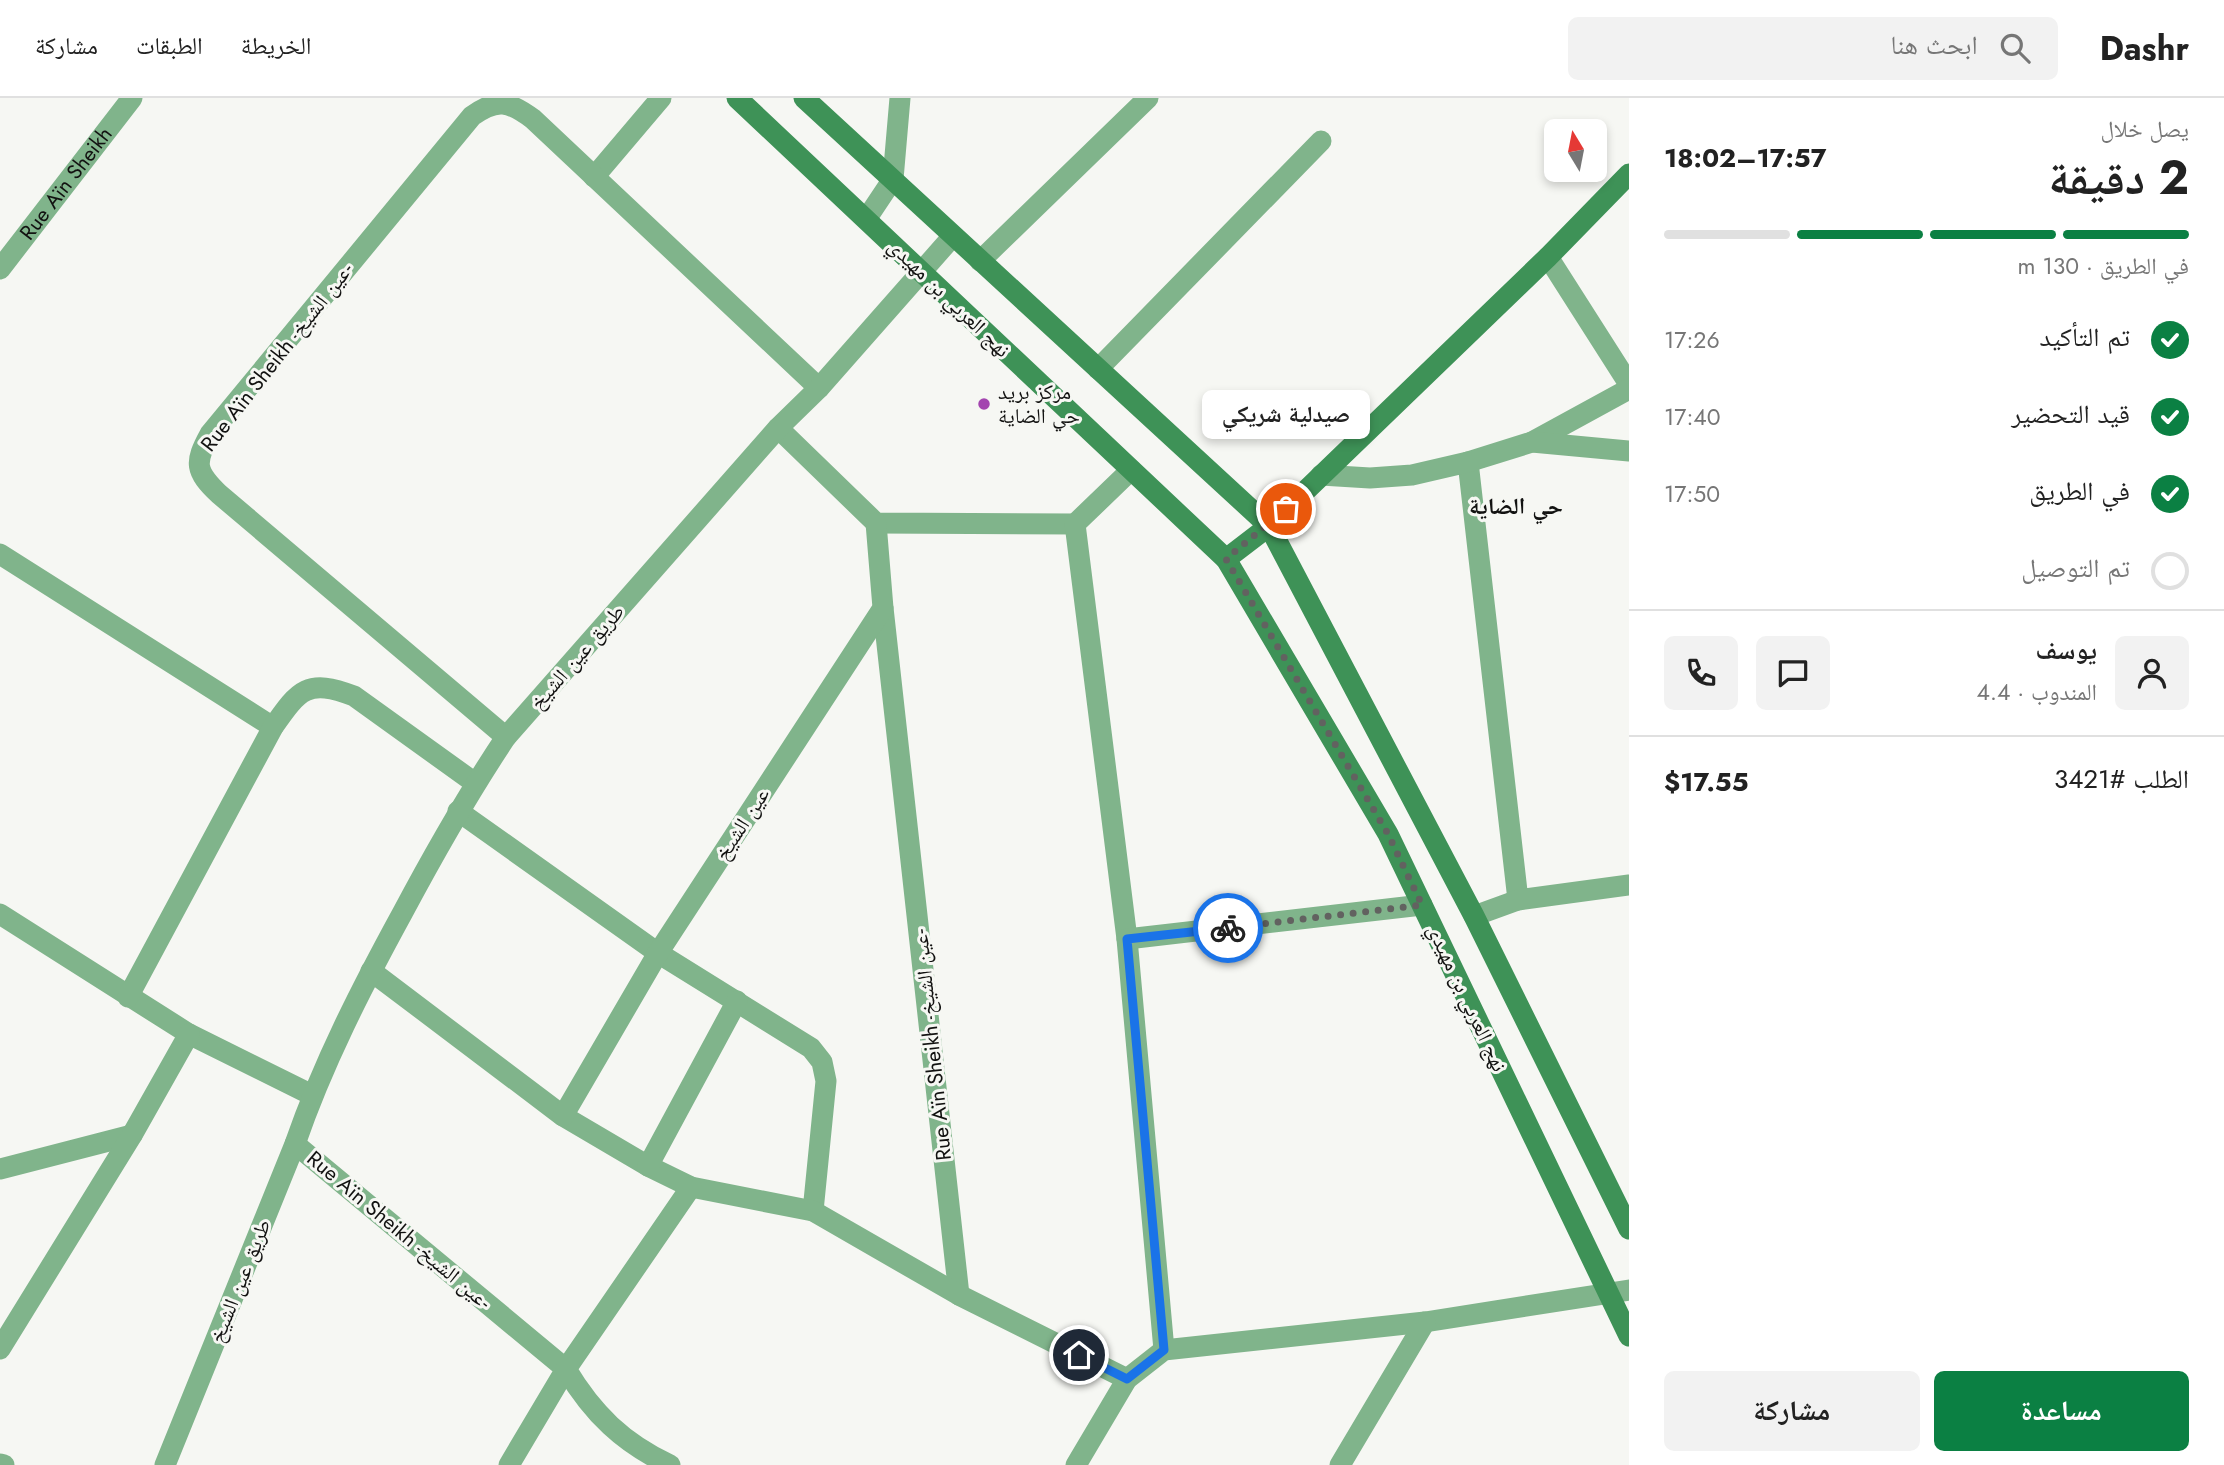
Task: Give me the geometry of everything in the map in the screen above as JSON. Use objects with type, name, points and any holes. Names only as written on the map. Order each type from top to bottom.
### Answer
[{"type":"main road","name":"نهج العربي بن مهيدي","points":[[737,98],[1226,559],[1388,834],[1629,1336]]},
{"type":"main road","name":"نهج العربي بن مهيدي","points":[[804,98],[1269,526],[1474,916],[1629,1229]]},
{"type":"main road","points":[[1226,559],[1269,526],[1620,188],[1629,174]]},
{"type":"street","name":"Rue Aïn Sheikh","points":[[0,269],[132,98]]},
{"type":"street","points":[[594,177],[661,98]]},
{"type":"street","points":[[867,218],[893,179],[900,98]]},
{"type":"street","points":[[980,261],[1148,98]]},
{"type":"street","name":"Rue Aïn Sheikh -عين الشيخ-","points":[[506,737],[219,494],[199,470],[198,455],[209,435],[472,116],[485,105],[510,103],[533,119],[819,388]]},
{"type":"street","points":[[1098,369],[1321,141]]},
{"type":"street","name":"طريق عين الشيخ","points":[[165,1465],[295,1144],[312,1095],[371,971],[457,811],[506,737],[778,428],[819,388],[953,236]]},
{"type":"street","points":[[1321,475],[1384,477],[1468,463],[1532,442],[1629,386],[1548,257]]},
{"type":"street","points":[[778,428],[876,523],[883,608]]},
{"type":"street","points":[[1532,442],[1629,452]]},
{"type":"street","points":[[1468,463],[1518,900]]},
{"type":"street","points":[[876,523],[1075,524],[1131,470]]},
{"type":"street","points":[[1075,524],[1127,939],[1164,1350]]},
{"type":"street","points":[[0,554],[273,727]]},
{"type":"street","name":"Rue Aïn Sheikh -عين الشيخ-","points":[[883,608],[959,1295]]},
{"type":"street","name":"عين الشيخ","points":[[563,1116],[658,953],[883,608]]},
{"type":"street","points":[[128,998],[273,727],[295,695],[313,687],[334,688],[354,696],[475,783]]},
{"type":"street","points":[[457,811],[658,953],[811,1048],[821,1062],[826,1081],[813,1211]]},
{"type":"street","points":[[1474,916],[1518,900],[1629,885]]},
{"type":"street","points":[[1127,939],[1422,905]]},
{"type":"street","points":[[0,914],[128,998],[189,1034],[312,1095]]},
{"type":"street","points":[[371,971],[563,1116],[649,1166],[691,1187],[813,1211],[959,1295],[1127,1379]]},
{"type":"street","points":[[649,1166],[737,1001]]},
{"type":"street","points":[[0,1349],[132,1135],[189,1034]]},
{"type":"street","points":[[0,1169],[132,1135]]},
{"type":"street","name":"Rue Aïn Sheikh -عين الشيخ-","points":[[295,1144],[566,1369],[587,1403],[614,1432],[643,1452],[670,1465]]},
{"type":"street","points":[[509,1465],[566,1369],[691,1187]]},
{"type":"street","points":[[1076,1465],[1127,1379],[1164,1350],[1424,1322],[1629,1290]]},
{"type":"street","points":[[1340,1465],[1424,1322]]},
{"type":"way so far","points":[[1228,928],[1422,905],[1388,834],[1226,559],[1269,526],[1286,509]]},
{"type":"place","name":"مركز بريد حي الضاية","points":[[984,404]]},
{"type":"place","name":"صيدلية شريكي","points":[[1286,509]]},
{"type":"district","name":"حي الضاية","points":[[1516,506]]},
{"type":"route","points":[[1079,1355],[1127,1379],[1144,1363],[1164,1350],[1127,939],[1228,928]]}]
